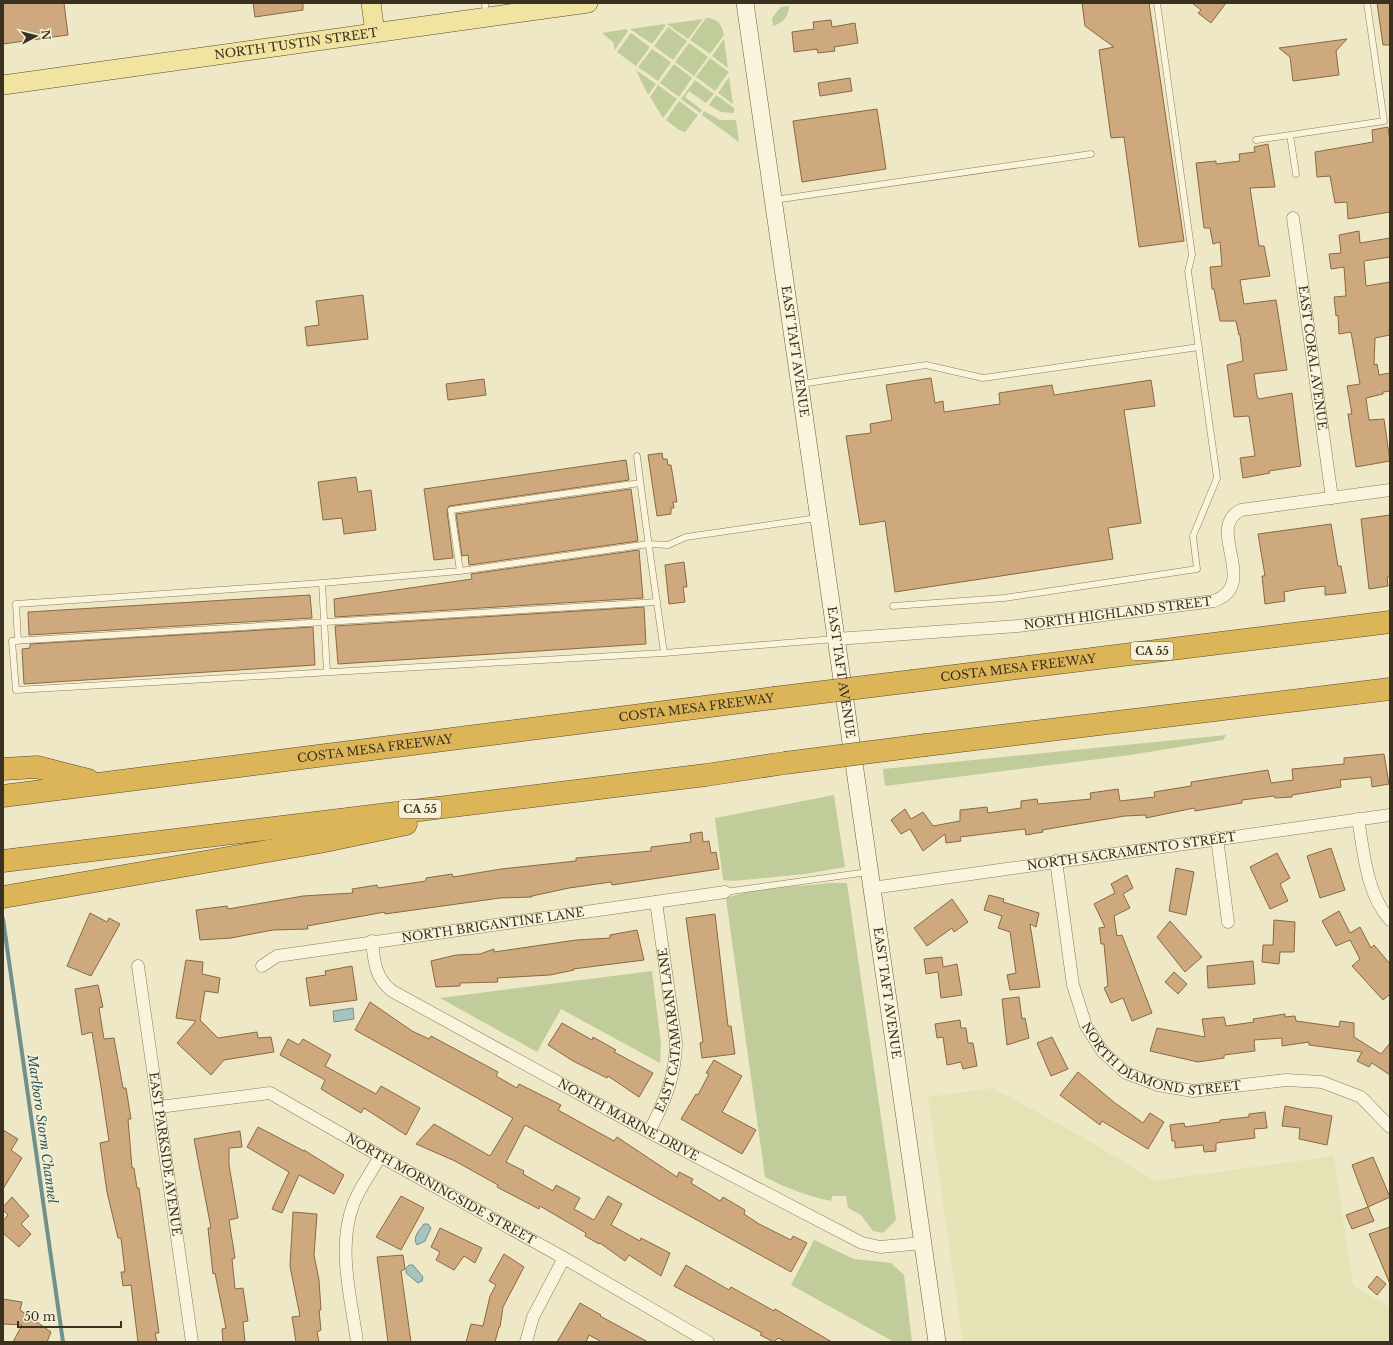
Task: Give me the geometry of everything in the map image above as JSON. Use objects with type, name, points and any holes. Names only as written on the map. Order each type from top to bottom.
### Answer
[{"type":"highway","name":"COSTA MESA FREEWAY","points":[[3,796],[774,698],[1390,622]]},
{"type":"highway","name":"CA 55","points":[[3,861],[55,853],[538,795],[926,745],[1390,689]]},
{"type":"highway","points":[[3,769],[37,767],[101,783]]},
{"type":"highway","points":[[3,898],[320,842],[538,795]]},
{"type":"main road","points":[[371,3],[375,33]]},
{"type":"main road","name":"NORTH TUSTIN STREET","points":[[3,85],[375,33],[486,10],[588,3]]},
{"type":"main road","name":"EAST TAFT AVENUE","points":[[744,3],[937,1342]]},
{"type":"street","name":"EAST CORAL AVENUE","points":[[1293,218],[1332,498]]},
{"type":"street","name":"NORTH HIGHLAND STREET","points":[[836,639],[1018,626],[1214,601],[1226,596],[1232,586],[1234,571],[1228,532],[1230,518],[1235,513],[1240,510],[1390,490]]},
{"type":"street","name":"NORTH SACRAMENTO STREET","points":[[871,880],[1056,861],[1390,814]]},
{"type":"street","points":[[1358,819],[1367,874],[1377,900],[1390,920]]},
{"type":"street","points":[[1217,838],[1228,922]]},
{"type":"street","name":"NORTH DIAMOND STREET","points":[[1056,861],[1073,985],[1086,1026],[1102,1052],[1126,1073],[1158,1085],[1193,1091],[1286,1080],[1322,1082],[1361,1097],[1390,1127]]},
{"type":"street","name":"NORTH BRIGANTINE LANE","points":[[262,966],[277,956],[372,941],[726,892]]},
{"type":"street","name":"EAST CATAMARAN LANE","points":[[649,1132],[671,1084],[676,1061],[676,1042],[656,902]]},
{"type":"street","name":"NORTH MARINE DRIVE","points":[[372,941],[377,974],[384,985],[392,991],[649,1132],[862,1243],[880,1247],[923,1243]]},
{"type":"street","name":"EAST PARKSIDE AVENUE","points":[[138,966],[192,1342]]},
{"type":"street","name":"NORTH MORNINGSIDE STREET","points":[[158,1107],[270,1093],[564,1258],[708,1342]]},
{"type":"street","points":[[357,1342],[347,1270],[345,1244],[347,1224],[354,1203],[380,1156]]},
{"type":"street","points":[[526,1342],[533,1317],[564,1258]]},
{"type":"lane","points":[[893,606],[1004,598],[1197,568],[1193,536],[1217,478],[1188,271],[1192,255],[1157,3]]},
{"type":"lane","points":[[1256,140],[1384,121],[1367,3]]},
{"type":"lane","points":[[1290,135],[1296,174]]},
{"type":"lane","points":[[773,200],[1091,154]]},
{"type":"lane","points":[[799,385],[926,365],[983,378],[1199,347]]},
{"type":"lane","points":[[637,456],[664,653]]},
{"type":"lane","points":[[460,571],[451,510],[640,483]]},
{"type":"lane","points":[[18,641],[16,604],[322,583],[460,571],[649,544],[668,545],[686,537],[819,518]]},
{"type":"lane","points":[[322,583],[327,672]]},
{"type":"lane","points":[[657,602],[12,641],[16,690],[664,653],[836,639]]},
{"type":"lane","points":[[726,892],[871,880]]},
{"type":"green space","points":[[789,6],[785,19],[773,26],[772,18],[781,7]]},
{"type":"green space","points":[[706,18],[714,19],[719,23],[724,35],[710,54],[690,40]]},
{"type":"green space","points":[[703,19],[688,39],[667,24]]},
{"type":"green space","points":[[664,24],[666,25],[652,44],[630,29]]},
{"type":"green space","points":[[668,27],[687,41],[673,60],[654,46]]},
{"type":"green space","points":[[626,29],[628,31],[615,50],[613,42],[602,33]]},
{"type":"green space","points":[[631,33],[650,47],[636,66],[617,52]]},
{"type":"green space","points":[[724,39],[728,68],[712,56]]},
{"type":"green space","points":[[689,43],[708,57],[694,76],[675,62]]},
{"type":"green space","points":[[652,49],[671,62],[658,81],[638,67]]},
{"type":"green space","points":[[710,58],[729,72],[715,91],[696,77]]},
{"type":"green space","points":[[674,64],[692,78],[679,97],[660,83]]},
{"type":"green space","points":[[636,70],[656,84],[648,95]]},
{"type":"green space","points":[[729,77],[733,104],[718,93]]},
{"type":"green space","points":[[695,80],[714,94],[706,103],[689,91],[685,97],[702,110],[700,113],[681,99]]},
{"type":"green space","points":[[658,85],[677,99],[663,118],[650,97]]},
{"type":"green space","points":[[716,95],[734,108],[734,113],[721,112],[709,105]]},
{"type":"green space","points":[[679,101],[698,115],[685,132],[679,130],[666,120]]},
{"type":"green space","points":[[704,111],[720,120],[736,120],[739,142],[702,115]]},
{"type":"green space","points":[[1226,735],[1223,740],[1130,755],[885,786],[883,769]]},
{"type":"green space","points":[[834,795],[845,867],[805,874],[733,881],[723,880],[715,818]]},
{"type":"green space","points":[[830,883],[847,883],[896,1220],[883,1233],[873,1231],[861,1215],[848,1208],[846,1196],[832,1196],[831,1201],[822,1199],[781,1185],[765,1177],[726,899],[747,892]]},
{"type":"green space","points":[[652,971],[661,1044],[660,1063],[561,1009],[537,1052],[440,998]]},
{"type":"green space","points":[[993,1088],[1095,1144],[1154,1181],[1334,1156],[1353,1286],[1390,1307],[1390,1342],[963,1342],[928,1097]]},
{"type":"green space","points":[[814,1240],[854,1259],[891,1263],[904,1275],[912,1342],[894,1342],[791,1285]]},
{"type":"water","points":[[353,1008],[354,1019],[334,1022],[333,1011]]},
{"type":"water","points":[[424,1224],[428,1224],[431,1228],[425,1241],[417,1245],[415,1240],[418,1231]]},
{"type":"water","points":[[409,1265],[413,1265],[423,1277],[422,1281],[418,1283],[406,1273],[406,1268]]},
{"type":"building","points":[[3,3],[64,3],[68,35],[3,44]]},
{"type":"building","points":[[253,3],[303,3],[303,10],[255,17]]},
{"type":"building","points":[[1082,3],[1149,3],[1184,241],[1139,247],[1124,137],[1111,138],[1099,50],[1114,47],[1085,26]]},
{"type":"building","points":[[1192,3],[1226,3],[1211,23],[1198,13],[1201,10]]},
{"type":"building","points":[[1377,3],[1390,3],[1390,45],[1383,45]]},
{"type":"building","points":[[831,20],[832,27],[855,23],[858,43],[834,47],[835,51],[818,53],[817,49],[794,52],[792,32],[814,29],[813,22]]},
{"type":"building","points":[[1347,39],[1336,51],[1339,75],[1293,81],[1290,57],[1279,48]]},
{"type":"building","points":[[850,78],[852,91],[820,96],[818,83]]},
{"type":"building","points":[[877,109],[886,169],[802,182],[793,121]]},
{"type":"building","points":[[1388,127],[1390,142],[1390,212],[1348,219],[1347,202],[1335,203],[1330,176],[1317,177],[1315,152],[1373,142],[1372,130]]},
{"type":"building","points":[[1268,144],[1275,187],[1250,188],[1259,246],[1264,246],[1270,276],[1240,280],[1244,304],[1276,300],[1287,370],[1254,374],[1257,396],[1259,399],[1292,393],[1301,466],[1269,471],[1270,473],[1243,478],[1240,458],[1255,456],[1249,416],[1234,417],[1227,365],[1243,361],[1240,335],[1236,321],[1220,321],[1214,289],[1212,289],[1210,267],[1222,266],[1220,242],[1213,244],[1210,228],[1204,228],[1196,163],[1216,161],[1216,164],[1240,161],[1239,154],[1255,152],[1254,147]]},
{"type":"building","points":[[1359,231],[1360,243],[1390,238],[1390,257],[1364,261],[1366,286],[1390,282],[1390,335],[1375,338],[1374,365],[1377,364],[1379,375],[1390,373],[1390,391],[1366,398],[1369,420],[1384,419],[1390,461],[1356,467],[1348,414],[1352,414],[1347,386],[1360,384],[1351,332],[1339,334],[1338,315],[1336,316],[1334,297],[1346,296],[1344,267],[1331,269],[1329,254],[1341,253],[1339,235]]},
{"type":"building","points":[[363,295],[368,339],[307,346],[305,327],[319,325],[316,301]]},
{"type":"building","points":[[931,378],[935,403],[943,401],[944,412],[1000,404],[999,393],[1052,385],[1054,395],[1151,380],[1155,406],[1124,410],[1141,523],[1108,528],[1113,559],[895,592],[885,521],[860,525],[846,436],[871,433],[870,424],[892,420],[886,385]]},
{"type":"building","points":[[484,379],[486,395],[448,400],[446,384]]},
{"type":"building","points":[[662,453],[663,459],[667,459],[668,465],[671,465],[677,502],[673,502],[674,508],[671,508],[671,514],[657,516],[648,455]]},
{"type":"building","points":[[626,460],[629,480],[449,506],[447,511],[453,558],[434,560],[424,489]]},
{"type":"building","points":[[356,477],[358,492],[371,490],[376,530],[344,534],[342,518],[323,520],[318,482]]},
{"type":"building","points":[[631,489],[638,541],[469,565],[468,555],[462,556],[456,514]]},
{"type":"building","points":[[1390,515],[1390,577],[1387,577],[1388,586],[1369,589],[1361,519]]},
{"type":"building","points":[[1331,524],[1338,566],[1341,566],[1346,593],[1325,595],[1325,586],[1299,589],[1284,592],[1285,601],[1265,604],[1262,576],[1265,576],[1258,534]]},
{"type":"building","points":[[639,550],[643,598],[335,617],[334,599],[472,579],[471,574]]},
{"type":"building","points":[[684,562],[687,587],[683,587],[685,602],[669,604],[665,565]]},
{"type":"building","points":[[310,595],[312,618],[29,635],[28,612]]},
{"type":"building","points":[[644,607],[646,644],[338,664],[335,626]]},
{"type":"building","points":[[313,627],[315,665],[24,684],[22,649],[30,648],[30,644]]},
{"type":"building","points":[[1384,754],[1389,784],[1372,787],[1371,777],[1340,780],[1341,787],[1292,795],[1292,797],[1275,798],[1274,796],[1242,800],[1242,803],[1195,811],[1194,808],[1146,818],[1146,815],[1125,816],[1042,830],[1043,832],[1026,835],[1025,829],[960,837],[961,841],[946,843],[945,834],[923,851],[910,829],[901,834],[891,820],[905,809],[911,819],[923,812],[933,826],[960,821],[960,810],[987,807],[988,813],[1021,808],[1021,801],[1037,799],[1038,804],[1091,799],[1090,793],[1118,789],[1120,801],[1155,797],[1154,792],[1191,786],[1191,782],[1268,770],[1271,783],[1293,780],[1292,769],[1344,764],[1344,758]]},
{"type":"building","points":[[702,832],[703,842],[709,841],[711,853],[716,852],[719,869],[612,885],[611,882],[569,888],[532,897],[500,898],[385,914],[385,912],[307,926],[308,929],[273,930],[231,938],[200,940],[196,910],[227,906],[228,909],[303,896],[353,893],[352,889],[377,885],[378,888],[426,881],[426,878],[452,874],[453,877],[501,869],[576,861],[576,858],[651,851],[651,847],[691,842],[690,834]]},
{"type":"building","points":[[1331,848],[1345,890],[1320,898],[1307,856]]},
{"type":"building","points":[[1277,853],[1290,878],[1280,884],[1288,901],[1270,909],[1250,867]]},
{"type":"building","points":[[1176,868],[1194,872],[1186,915],[1169,911]]},
{"type":"building","points":[[1127,875],[1133,888],[1123,894],[1130,908],[1114,916],[1117,936],[1122,935],[1152,1013],[1132,1021],[1123,998],[1111,1003],[1104,988],[1108,986],[1104,944],[1101,944],[1099,928],[1105,927],[1094,904],[1115,893],[1111,884]]},
{"type":"building","points":[[989,895],[1004,899],[1003,902],[1039,913],[1036,927],[1030,924],[1040,987],[1010,990],[1007,975],[1016,973],[1010,932],[998,928],[1002,916],[984,910]]},
{"type":"building","points":[[952,899],[968,922],[954,932],[952,928],[927,946],[914,928]]},
{"type":"building","points":[[1339,911],[1350,933],[1360,927],[1371,948],[1374,945],[1390,964],[1390,994],[1383,1000],[1352,966],[1360,959],[1350,940],[1336,946],[1322,921]]},
{"type":"building","points":[[90,913],[107,922],[109,918],[120,924],[91,976],[67,966]]},
{"type":"building","points":[[715,914],[728,1026],[731,1026],[735,1054],[702,1058],[700,1043],[703,1042],[686,918]]},
{"type":"building","points":[[1274,920],[1295,922],[1294,952],[1280,952],[1279,964],[1262,962],[1263,945],[1273,945]]},
{"type":"building","points":[[1170,921],[1202,957],[1185,972],[1157,937]]},
{"type":"building","points":[[637,930],[644,960],[573,969],[574,970],[550,975],[497,978],[498,982],[460,983],[460,986],[436,987],[431,961],[456,955],[480,954],[494,949],[494,952],[576,940],[610,938],[610,935]]},
{"type":"building","points":[[942,957],[943,967],[957,964],[962,995],[941,998],[938,972],[926,974],[924,959]]},
{"type":"building","points":[[186,960],[203,962],[202,974],[220,978],[218,993],[205,991],[200,1020],[218,1038],[257,1032],[258,1038],[271,1037],[274,1052],[224,1060],[211,1075],[177,1043],[196,1021],[176,1018]]},
{"type":"building","points":[[1253,961],[1255,984],[1208,988],[1207,966]]},
{"type":"building","points":[[352,966],[357,1000],[310,1006],[306,978],[326,975],[325,971]]},
{"type":"building","points":[[1174,972],[1187,984],[1178,994],[1165,982]]},
{"type":"building","points":[[98,985],[103,1007],[99,1008],[104,1039],[114,1038],[123,1088],[126,1088],[131,1119],[128,1119],[132,1168],[134,1168],[137,1188],[139,1188],[159,1333],[155,1333],[157,1342],[138,1342],[131,1285],[123,1286],[121,1272],[125,1272],[121,1238],[118,1238],[107,1192],[100,1143],[109,1141],[101,1087],[92,1032],[82,1035],[75,989]]},
{"type":"building","points":[[1019,997],[1022,1019],[1025,1018],[1029,1038],[1007,1045],[1002,999]]},
{"type":"building","points":[[370,1002],[412,1031],[429,1039],[431,1036],[498,1072],[496,1076],[517,1088],[519,1084],[561,1105],[558,1110],[614,1141],[617,1137],[677,1177],[679,1172],[693,1179],[691,1183],[720,1201],[723,1197],[745,1210],[744,1214],[759,1224],[791,1240],[793,1236],[807,1243],[791,1272],[525,1125],[506,1162],[524,1171],[523,1174],[553,1191],[556,1185],[580,1198],[574,1209],[594,1220],[608,1196],[622,1204],[611,1225],[640,1241],[641,1238],[670,1253],[661,1276],[629,1255],[625,1261],[600,1243],[599,1244],[585,1236],[586,1233],[540,1206],[539,1209],[497,1187],[498,1185],[455,1161],[416,1144],[434,1124],[490,1156],[513,1118],[355,1030]]},
{"type":"building","points":[[1285,1014],[1285,1017],[1295,1016],[1296,1021],[1339,1027],[1340,1021],[1354,1023],[1354,1037],[1381,1054],[1390,1043],[1390,1075],[1372,1063],[1369,1067],[1357,1061],[1362,1052],[1309,1045],[1309,1042],[1282,1046],[1282,1038],[1254,1040],[1255,1051],[1224,1055],[1224,1058],[1198,1062],[1150,1051],[1157,1028],[1205,1037],[1202,1019],[1224,1017],[1226,1026],[1254,1022],[1253,1019]]},
{"type":"building","points":[[960,1020],[961,1028],[966,1028],[968,1043],[973,1043],[977,1066],[963,1069],[961,1062],[947,1065],[943,1037],[937,1038],[935,1024]]},
{"type":"building","points":[[562,1023],[592,1040],[593,1037],[616,1050],[614,1052],[653,1073],[639,1097],[608,1076],[607,1078],[573,1061],[548,1045]]},
{"type":"building","points":[[1052,1037],[1068,1069],[1051,1076],[1037,1043]]},
{"type":"building","points":[[288,1039],[299,1045],[303,1039],[331,1055],[325,1066],[376,1094],[381,1086],[420,1108],[406,1135],[364,1108],[361,1113],[321,1089],[325,1080],[280,1055]]},
{"type":"building","points":[[714,1060],[742,1076],[722,1112],[756,1130],[742,1154],[681,1119],[696,1094],[698,1095],[709,1074],[706,1073]]},
{"type":"building","points":[[1078,1072],[1115,1103],[1143,1123],[1150,1113],[1164,1122],[1148,1149],[1102,1121],[1100,1125],[1060,1095]]},
{"type":"building","points":[[1285,1106],[1332,1116],[1327,1145],[1299,1139],[1300,1128],[1282,1126]]},
{"type":"building","points":[[1265,1112],[1267,1128],[1254,1129],[1255,1138],[1216,1143],[1216,1151],[1204,1152],[1203,1145],[1175,1148],[1175,1141],[1172,1141],[1170,1125],[1184,1123],[1185,1127],[1220,1122],[1220,1120],[1249,1117],[1249,1114]]},
{"type":"building","points":[[258,1127],[304,1150],[344,1175],[334,1194],[299,1175],[282,1213],[272,1209],[289,1172],[247,1147]]},
{"type":"building","points":[[3,1130],[18,1139],[11,1150],[22,1158],[3,1189]]},
{"type":"building","points":[[240,1131],[242,1147],[229,1148],[229,1165],[238,1218],[229,1220],[235,1258],[232,1259],[235,1289],[243,1288],[248,1321],[243,1322],[245,1342],[223,1342],[222,1329],[226,1328],[215,1273],[213,1274],[208,1228],[211,1228],[194,1139]]},
{"type":"building","points":[[1373,1157],[1390,1197],[1368,1207],[1352,1165]]},
{"type":"building","points":[[401,1196],[424,1208],[401,1250],[376,1237]]},
{"type":"building","points":[[12,1197],[29,1216],[21,1224],[31,1234],[19,1247],[3,1233],[3,1221],[8,1215],[3,1210],[3,1207]]},
{"type":"building","points":[[1368,1207],[1374,1221],[1352,1229],[1346,1215]]},
{"type":"building","points":[[293,1212],[317,1214],[314,1255],[319,1280],[321,1310],[319,1310],[321,1330],[317,1332],[319,1342],[296,1342],[292,1317],[300,1316],[290,1266]]},
{"type":"building","points":[[1390,1227],[1390,1284],[1369,1234]]},
{"type":"building","points":[[440,1228],[482,1248],[475,1263],[464,1256],[454,1270],[436,1260],[440,1252],[431,1247]]},
{"type":"building","points":[[504,1254],[524,1267],[503,1307],[500,1327],[495,1342],[466,1342],[471,1324],[483,1326],[490,1296],[496,1285],[489,1281]]},
{"type":"building","points":[[403,1255],[405,1269],[401,1271],[411,1342],[388,1342],[377,1257]]},
{"type":"building","points":[[686,1265],[729,1290],[731,1287],[774,1311],[775,1309],[832,1342],[786,1342],[778,1338],[774,1342],[760,1335],[762,1333],[674,1286]]},
{"type":"building","points":[[1377,1276],[1386,1284],[1377,1295],[1368,1287]]},
{"type":"building","points":[[3,1299],[22,1302],[20,1310],[51,1332],[47,1342],[13,1342],[22,1325],[3,1324]]},
{"type":"building","points":[[580,1303],[601,1315],[600,1316],[648,1342],[602,1342],[589,1335],[586,1342],[557,1342]]},
{"type":"waterway","name":"Marlboro Storm Channel","points":[[3,919],[63,1342]]}]
